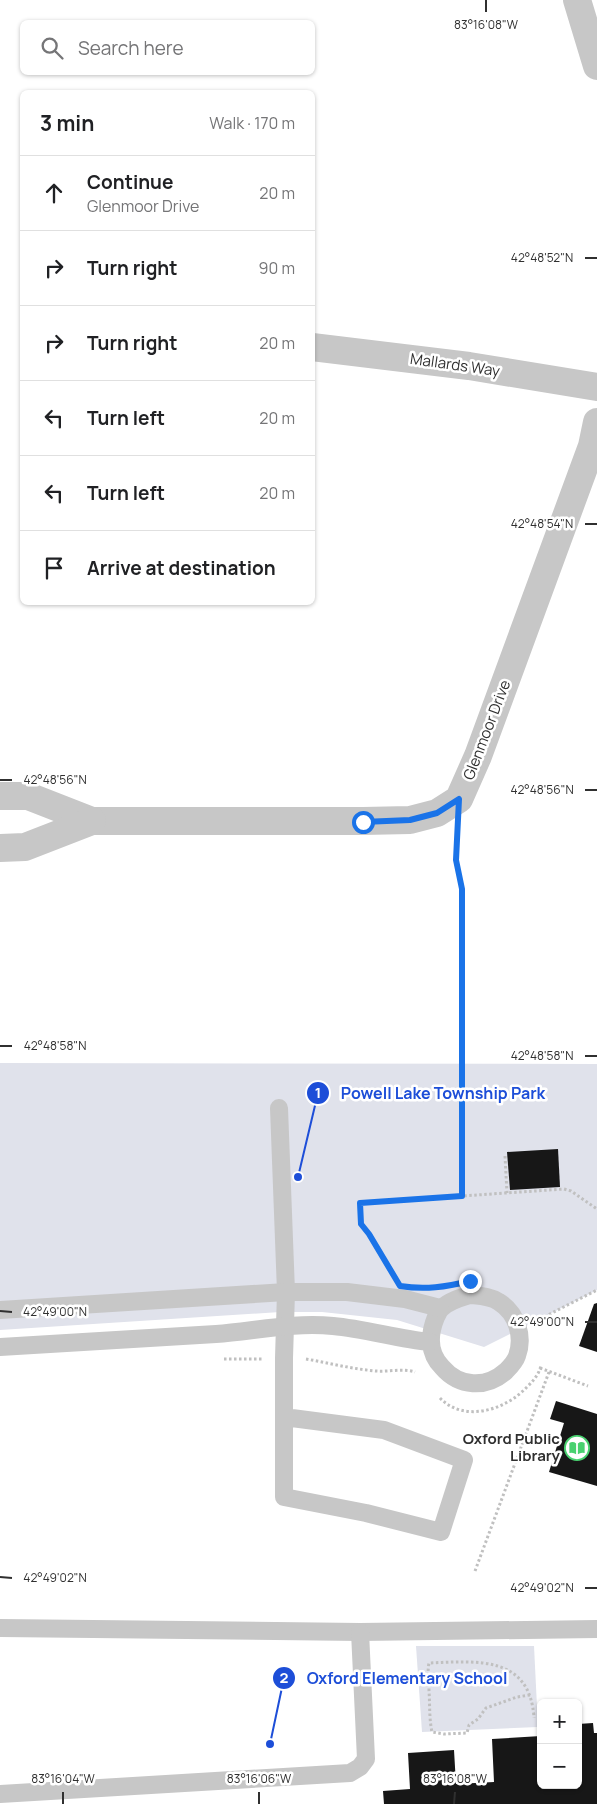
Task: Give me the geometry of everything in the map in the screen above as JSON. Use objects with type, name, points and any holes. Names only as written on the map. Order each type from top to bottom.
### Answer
[{"type":"street","points":[[577,0],[597,66]]},
{"type":"street","name":"Mallards Way","points":[[315,347],[469,366],[597,387]]},
{"type":"street","name":"Glenmoor Drive","points":[[0,796],[28,796],[92,821],[363,822],[410,820],[437,813],[459,799],[482,746],[592,446],[597,422]]},
{"type":"street","name":"Glenmoor Drive","points":[[0,848],[25,847],[92,821]]},
{"type":"lane","points":[[279,1108],[286,1292],[284,1417],[284,1497],[366,1513],[441,1532],[464,1460],[384,1430],[284,1417]]},
{"type":"lane","points":[[0,1310],[286,1292],[347,1292],[405,1299],[440,1308]]},
{"type":"lane","points":[[470,1296],[485,1296],[499,1302],[511,1312],[518,1326],[520,1341],[517,1357],[510,1368],[499,1377],[473,1384],[459,1381],[447,1374],[438,1363],[430,1342],[434,1322],[440,1308],[455,1300],[470,1296]]},
{"type":"lane","points":[[0,1347],[218,1334],[285,1326],[332,1326],[430,1342]]},
{"type":"lane","points":[[0,1628],[360,1632],[597,1629]]},
{"type":"lane","points":[[0,1794],[350,1773],[360,1767],[366,1759],[360,1632]]},
{"type":"path","points":[[459,799],[456,860],[462,889],[462,1196]]},
{"type":"path","points":[[505,1156],[507,1193]]},
{"type":"path","points":[[405,1299],[400,1286],[361,1224],[360,1203],[564,1189],[571,1191],[597,1209]]},
{"type":"path","points":[[534,1314],[538,1320],[597,1290]]},
{"type":"path","points":[[438,1396],[454,1407],[479,1412],[492,1410],[522,1393],[536,1378],[541,1361]]},
{"type":"path","points":[[540,1368],[588,1386]]},
{"type":"path","points":[[414,1371],[421,1378]]},
{"type":"path","points":[[476,1571],[549,1372]]},
{"type":"path","points":[[530,1695],[517,1696],[486,1708],[478,1719],[469,1725],[467,1733],[444,1734],[432,1732],[427,1674],[429,1663],[471,1661],[500,1666],[515,1674],[528,1689],[530,1695],[533,1704],[534,1718]]},
{"type":"shaded area","points":[[0,1063],[597,1064],[597,1290],[484,1347],[397,1320],[322,1312],[280,1312],[0,1330]]},
{"type":"shaded area","points":[[416,1646],[534,1646],[537,1727],[422,1732]]},
{"type":"building","points":[[558,1149],[560,1187],[510,1190],[507,1152]]},
{"type":"building","points":[[597,1303],[597,1352],[579,1346],[594,1304]]},
{"type":"building","name":"Oxford Public Library","points":[[556,1401],[597,1414],[597,1486],[549,1472],[564,1423],[550,1419]]},
{"type":"building","points":[[593,1723],[594,1733],[597,1733],[597,1804],[384,1804],[383,1791],[410,1789],[408,1753],[454,1750],[456,1784],[494,1782],[492,1739],[537,1736],[537,1789],[582,1789],[582,1724]]},
{"type":"place","name":"Powell Lake Township Park","points":[[298,1177]]},
{"type":"place","name":"Oxford Public Library","points":[[577,1448]]},
{"type":"place","name":"Oxford Elementary School","points":[[270,1744]]},
{"type":"route","points":[[363,822],[410,820],[437,813],[459,799],[456,860],[462,889],[462,1196],[360,1203],[361,1224],[400,1286],[417,1289],[435,1289],[470,1281]]}]
